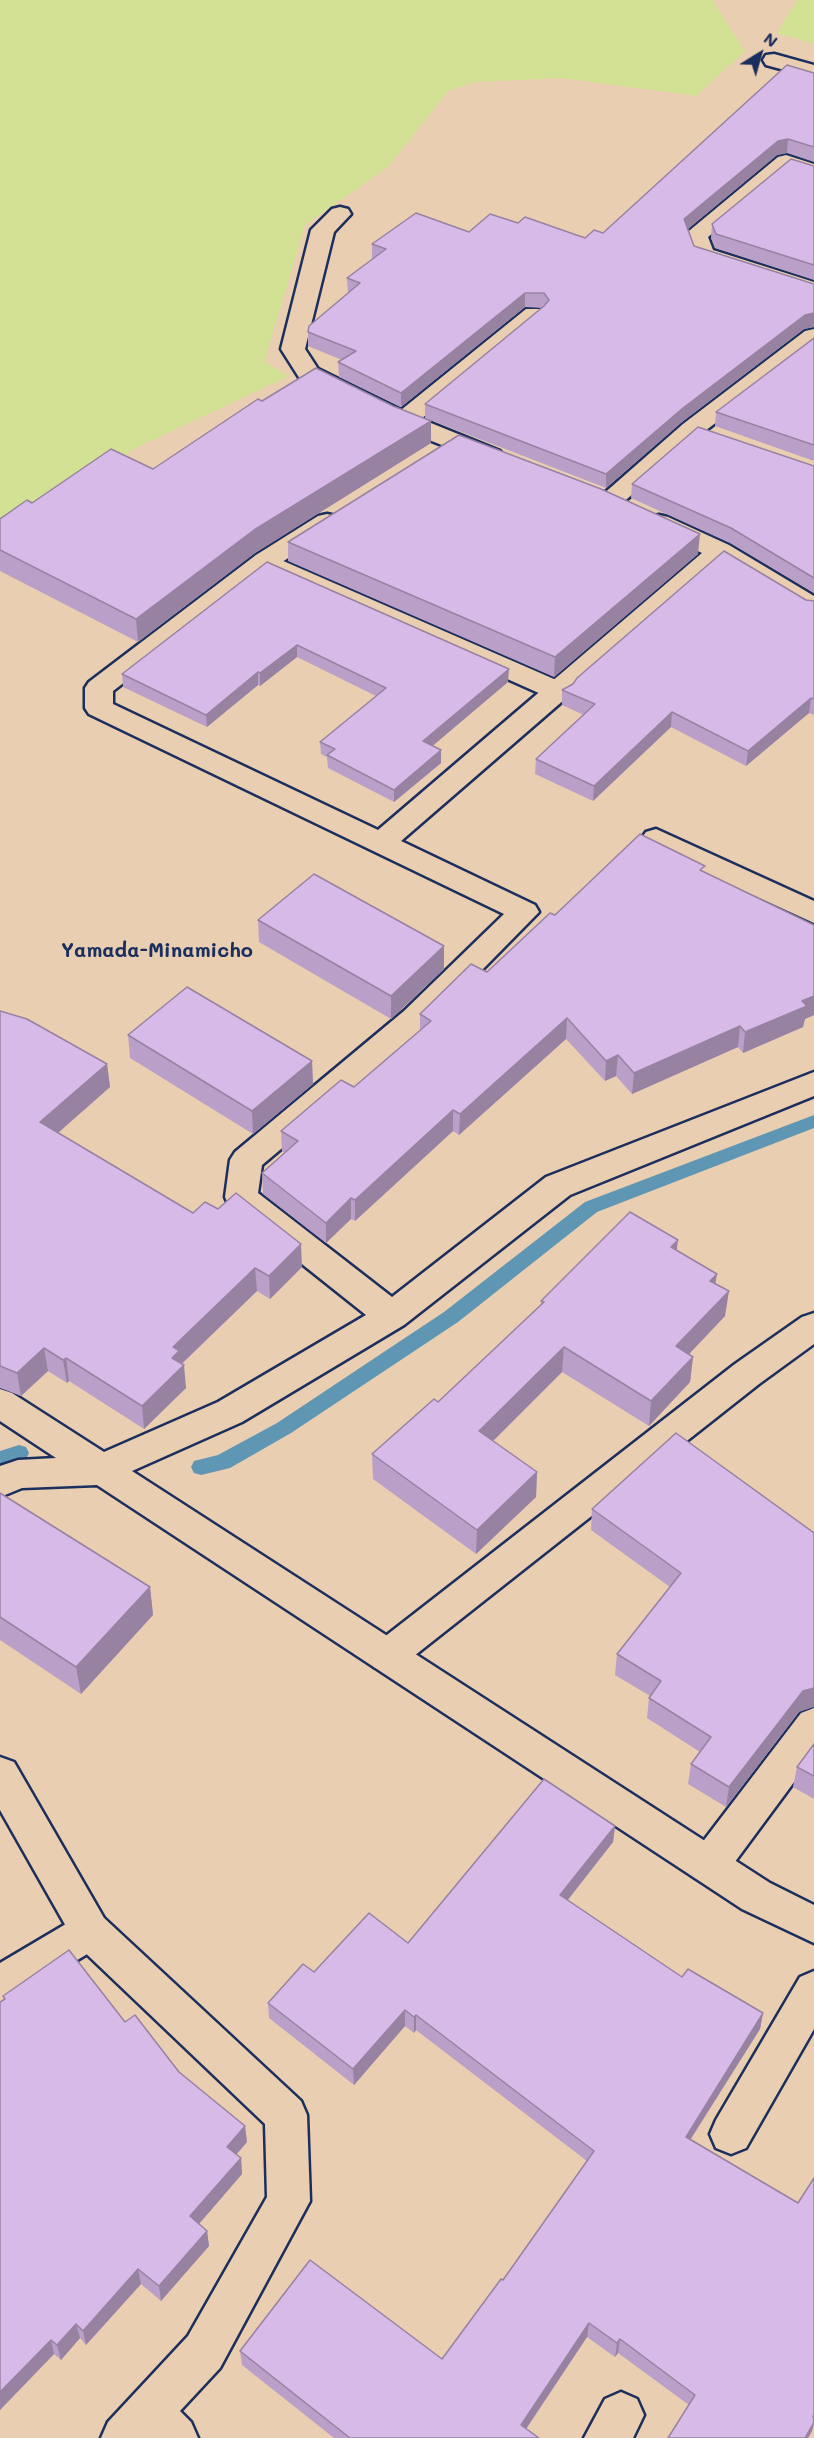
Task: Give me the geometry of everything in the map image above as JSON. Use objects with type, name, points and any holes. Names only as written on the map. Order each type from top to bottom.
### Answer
[{"type":"street","points":[[774,60],[814,72]]},
{"type":"street","points":[[814,172],[786,162],[696,235],[704,254],[814,290]]},
{"type":"street","points":[[340,214],[324,230],[293,349],[309,374],[403,421],[511,463]]},
{"type":"street","points":[[403,421],[534,314]]},
{"type":"street","points":[[814,336],[617,504],[720,551],[814,607]]},
{"type":"street","points":[[788,357],[814,366]]},
{"type":"street","points":[[425,461],[455,442]]},
{"type":"street","points":[[345,511],[265,561],[99,688],[99,708],[524,912],[415,1018],[246,1160],[241,1197],[392,1316]]},
{"type":"street","points":[[381,843],[560,692],[720,551]]},
{"type":"street","points":[[265,561],[560,692]]},
{"type":"street","points":[[656,839],[814,913]]},
{"type":"street","points":[[0,1482],[18,1474],[99,1470],[230,1412],[392,1316],[558,1186],[814,1083]]},
{"type":"street","points":[[387,1656],[747,1374],[814,1326]]},
{"type":"street","points":[[0,1403],[99,1470],[756,1896],[814,1925]]},
{"type":"street","points":[[709,1865],[814,1725]]},
{"type":"street","points":[[0,1774],[90,1931],[286,2115],[288,2201],[204,2352],[149,2429]]},
{"type":"street","points":[[0,1985],[90,1931]]},
{"type":"street","points":[[731,2134],[814,1990]]},
{"type":"green space","points":[[0,0],[712,0],[745,51],[696,96],[561,78],[476,82],[448,91],[388,167],[305,225],[264,362],[289,376],[140,446],[0,525]]},
{"type":"green space","points":[[797,0],[814,0],[814,44],[777,33]]},
{"type":"building","points":[[787,65],[814,73],[814,147],[788,139],[778,141],[684,219],[694,246],[814,284],[814,313],[805,315],[683,408],[606,474],[425,404],[544,306],[549,300],[544,293],[525,293],[401,393],[338,362],[356,351],[308,332],[309,326],[360,283],[347,278],[386,249],[372,244],[416,213],[469,232],[490,214],[518,223],[525,217],[585,238],[594,230],[603,233]]},
{"type":"building","points":[[791,159],[814,166],[814,265],[716,234],[712,224]]},
{"type":"building","points":[[814,338],[814,445],[716,412]]},
{"type":"building","points":[[316,368],[393,406],[431,421],[254,530],[136,619],[0,550],[0,519],[27,500],[32,503],[111,449],[153,469],[258,399],[262,401]]},
{"type":"building","points":[[698,427],[814,466],[814,578],[731,528],[632,484]]},
{"type":"building","points":[[459,435],[601,489],[700,534],[555,657],[288,542]]},
{"type":"building","points":[[724,551],[806,600],[814,601],[814,699],[811,698],[748,751],[672,712],[594,786],[536,759],[595,704],[562,690],[573,684],[577,678]]},
{"type":"building","points":[[267,562],[509,669],[423,741],[441,750],[394,790],[327,755],[335,749],[320,742],[386,688],[297,645],[260,673],[258,672],[206,715],[122,674]]},
{"type":"building","points":[[640,834],[705,866],[700,870],[814,925],[814,996],[802,1001],[807,1006],[745,1032],[740,1026],[634,1073],[618,1055],[606,1061],[567,1018],[460,1114],[453,1110],[355,1200],[351,1198],[326,1223],[262,1173],[298,1141],[281,1131],[341,1080],[354,1087],[431,1021],[420,1014],[471,964],[487,972],[550,913],[555,915]]},
{"type":"building","points":[[314,874],[444,946],[391,996],[258,920]]},
{"type":"building","points":[[187,987],[312,1061],[252,1111],[128,1035]]},
{"type":"building","points":[[0,1011],[27,1019],[107,1064],[40,1122],[193,1213],[205,1202],[218,1209],[236,1193],[301,1244],[269,1276],[255,1268],[173,1347],[179,1351],[172,1358],[184,1365],[142,1406],[66,1358],[63,1360],[44,1348],[17,1373],[0,1366]]},
{"type":"building","points":[[630,1212],[678,1240],[671,1247],[717,1274],[710,1281],[729,1291],[676,1346],[693,1357],[651,1401],[564,1347],[479,1431],[537,1472],[477,1530],[372,1454],[434,1399],[438,1402],[544,1302],[541,1301]]},
{"type":"building","points":[[676,1433],[814,1533],[814,1688],[803,1691],[729,1787],[691,1764],[711,1737],[649,1698],[661,1681],[617,1654],[681,1573],[592,1509]]},
{"type":"building","points":[[0,1493],[150,1587],[76,1667],[0,1617]]},
{"type":"building","points":[[814,1744],[814,1776],[797,1767]]},
{"type":"building","points":[[544,1779],[615,1826],[560,1895],[682,1977],[688,1969],[763,2013],[686,2137],[798,2203],[814,2178],[814,2422],[805,2438],[668,2438],[695,2395],[620,2339],[617,2343],[589,2323],[521,2425],[539,2438],[350,2438],[240,2351],[310,2260],[442,2359],[501,2279],[503,2280],[594,2151],[416,2015],[414,2017],[405,2010],[353,2069],[268,2003],[303,1964],[314,1972],[369,1913],[408,1943]]},
{"type":"building","points":[[69,1950],[125,2022],[135,2015],[179,2072],[245,2126],[227,2147],[241,2158],[190,2216],[207,2231],[159,2286],[138,2269],[83,2331],[76,2324],[57,2345],[51,2340],[0,2392],[0,2002],[5,1999],[3,1996]]},
{"type":"waterway","points":[[201,1467],[223,1462],[284,1428],[451,1317],[591,1207],[814,1121]]},
{"type":"waterway","points":[[0,1459],[19,1453]]},
{"type":"district","name":"Yamada-Minamicho","points":[[157,951]]}]
